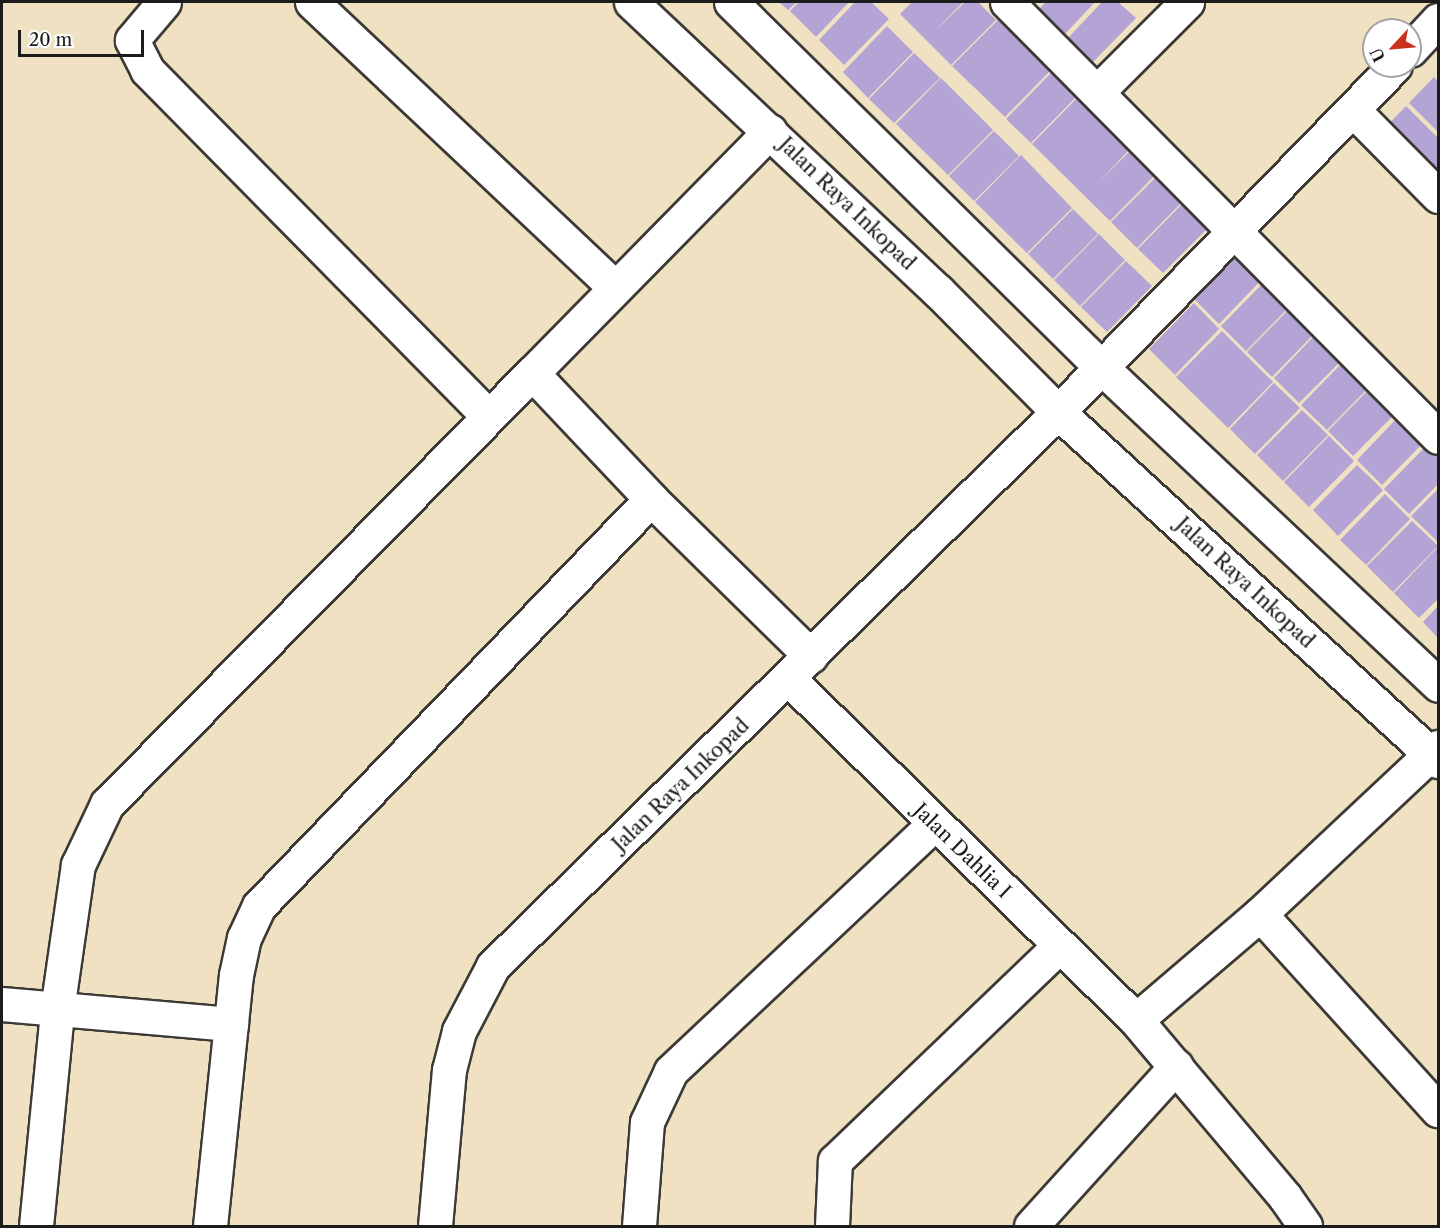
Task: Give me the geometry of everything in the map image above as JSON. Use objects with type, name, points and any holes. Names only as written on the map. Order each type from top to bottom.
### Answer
[{"type":"street","points":[[164,2],[132,40],[147,70],[488,416]]},
{"type":"street","points":[[312,2],[613,286]]},
{"type":"street","name":"Jalan Raya Inkopad","points":[[631,2],[770,131],[1058,412],[1436,754],[1260,914],[1136,1020]]},
{"type":"street","points":[[731,2],[1102,368],[1438,685]]},
{"type":"street","points":[[1006,2],[1237,230],[1438,437]]},
{"type":"street","points":[[1098,91],[1187,2]]},
{"type":"street","points":[[1422,37],[1438,20]]},
{"type":"street","name":"Jalan Raya Inkopad","points":[[435,1227],[449,1070],[459,1031],[493,966],[790,680],[811,656],[1102,368],[1384,78]]},
{"type":"street","points":[[1353,110],[1438,196]]},
{"type":"street","points":[[36,1227],[57,1010],[78,865],[107,804],[532,373],[613,286],[770,131]]},
{"type":"street","points":[[532,373],[651,499],[811,656]]},
{"type":"street","points":[[210,1227],[231,1024],[244,938],[259,906],[651,499]]},
{"type":"street","name":"Jalan Dahlia I","points":[[790,680],[1136,1020]]},
{"type":"street","points":[[639,1227],[647,1122],[671,1071],[934,824]]},
{"type":"street","points":[[1260,914],[1438,1110]]},
{"type":"street","points":[[836,1226],[835,1161],[1059,946]]},
{"type":"street","points":[[2,1004],[231,1024]]},
{"type":"street","points":[[1136,1020],[1285,1197],[1305,1227]]},
{"type":"street","points":[[1031,1227],[1176,1066]]},
{"type":"building","points":[[779,2],[797,2],[788,10]]},
{"type":"building","points":[[799,2],[849,2],[816,37],[790,11]]},
{"type":"building","points":[[855,2],[871,2],[889,19],[844,65],[819,40]]},
{"type":"building","points":[[912,2],[963,2],[934,32],[965,2],[978,2],[996,20],[951,65],[900,14]]},
{"type":"building","points":[[1046,2],[1095,2],[1063,36],[1037,11]]},
{"type":"building","points":[[1102,2],[1118,2],[1136,18],[1091,64],[1066,40]]},
{"type":"building","points":[[998,20],[1050,71],[1005,117],[952,66]]},
{"type":"building","points":[[887,26],[913,52],[868,98],[843,72]]},
{"type":"building","points":[[914,53],[940,78],[894,123],[869,99]]},
{"type":"building","points":[[1051,73],[1076,97],[1031,143],[1006,119]]},
{"type":"building","points":[[1434,77],[1438,82],[1438,132],[1409,103]]},
{"type":"building","points":[[941,78],[993,130],[948,175],[896,124]]},
{"type":"building","points":[[1077,98],[1129,150],[1097,184],[1130,151],[1155,175],[1110,221],[1032,144]]},
{"type":"building","points":[[1406,106],[1438,138],[1438,165],[1426,177],[1381,132]]},
{"type":"building","points":[[994,131],[1019,156],[974,201],[949,176]]},
{"type":"building","points":[[1021,155],[1072,208],[1027,253],[975,202]]},
{"type":"building","points":[[1157,176],[1182,202],[1137,248],[1111,222]]},
{"type":"building","points":[[1183,203],[1208,228],[1163,273],[1138,249]]},
{"type":"building","points":[[1073,209],[1098,234],[1053,279],[1028,254]]},
{"type":"building","points":[[1099,234],[1125,260],[1080,306],[1054,280]]},
{"type":"building","points":[[1238,252],[1263,278],[1219,324],[1193,298]]},
{"type":"building","points":[[1126,261],[1152,286],[1107,332],[1081,307]]},
{"type":"building","points":[[1266,280],[1291,305],[1246,351],[1221,326]]},
{"type":"building","points":[[1194,303],[1219,329],[1175,375],[1149,349]]},
{"type":"building","points":[[1292,306],[1317,331],[1272,377],[1247,352]]},
{"type":"building","points":[[1222,331],[1273,382],[1228,428],[1176,377]]},
{"type":"building","points":[[1318,332],[1345,357],[1299,403],[1274,378]]},
{"type":"building","points":[[1346,359],[1372,384],[1327,430],[1301,405]]},
{"type":"building","points":[[1274,383],[1300,408],[1255,454],[1230,429]]},
{"type":"building","points":[[1373,385],[1398,411],[1353,456],[1328,431]]},
{"type":"building","points":[[1302,410],[1328,435],[1283,481],[1257,455]]},
{"type":"building","points":[[1401,414],[1427,439],[1382,485],[1357,460]]},
{"type":"building","points":[[1329,436],[1354,461],[1309,507],[1284,482]]},
{"type":"building","points":[[1429,443],[1438,453],[1438,484],[1409,514],[1384,489]]},
{"type":"building","points":[[1357,465],[1383,490],[1338,536],[1313,510]]},
{"type":"building","points":[[1438,489],[1438,539],[1437,541],[1411,516]]},
{"type":"building","points":[[1385,494],[1410,519],[1366,565],[1340,540]]},
{"type":"building","points":[[1412,521],[1438,546],[1393,592],[1367,566]]},
{"type":"building","points":[[1438,547],[1438,599],[1419,618],[1394,593]]},
{"type":"building","points":[[1438,606],[1438,638],[1423,622]]}]
